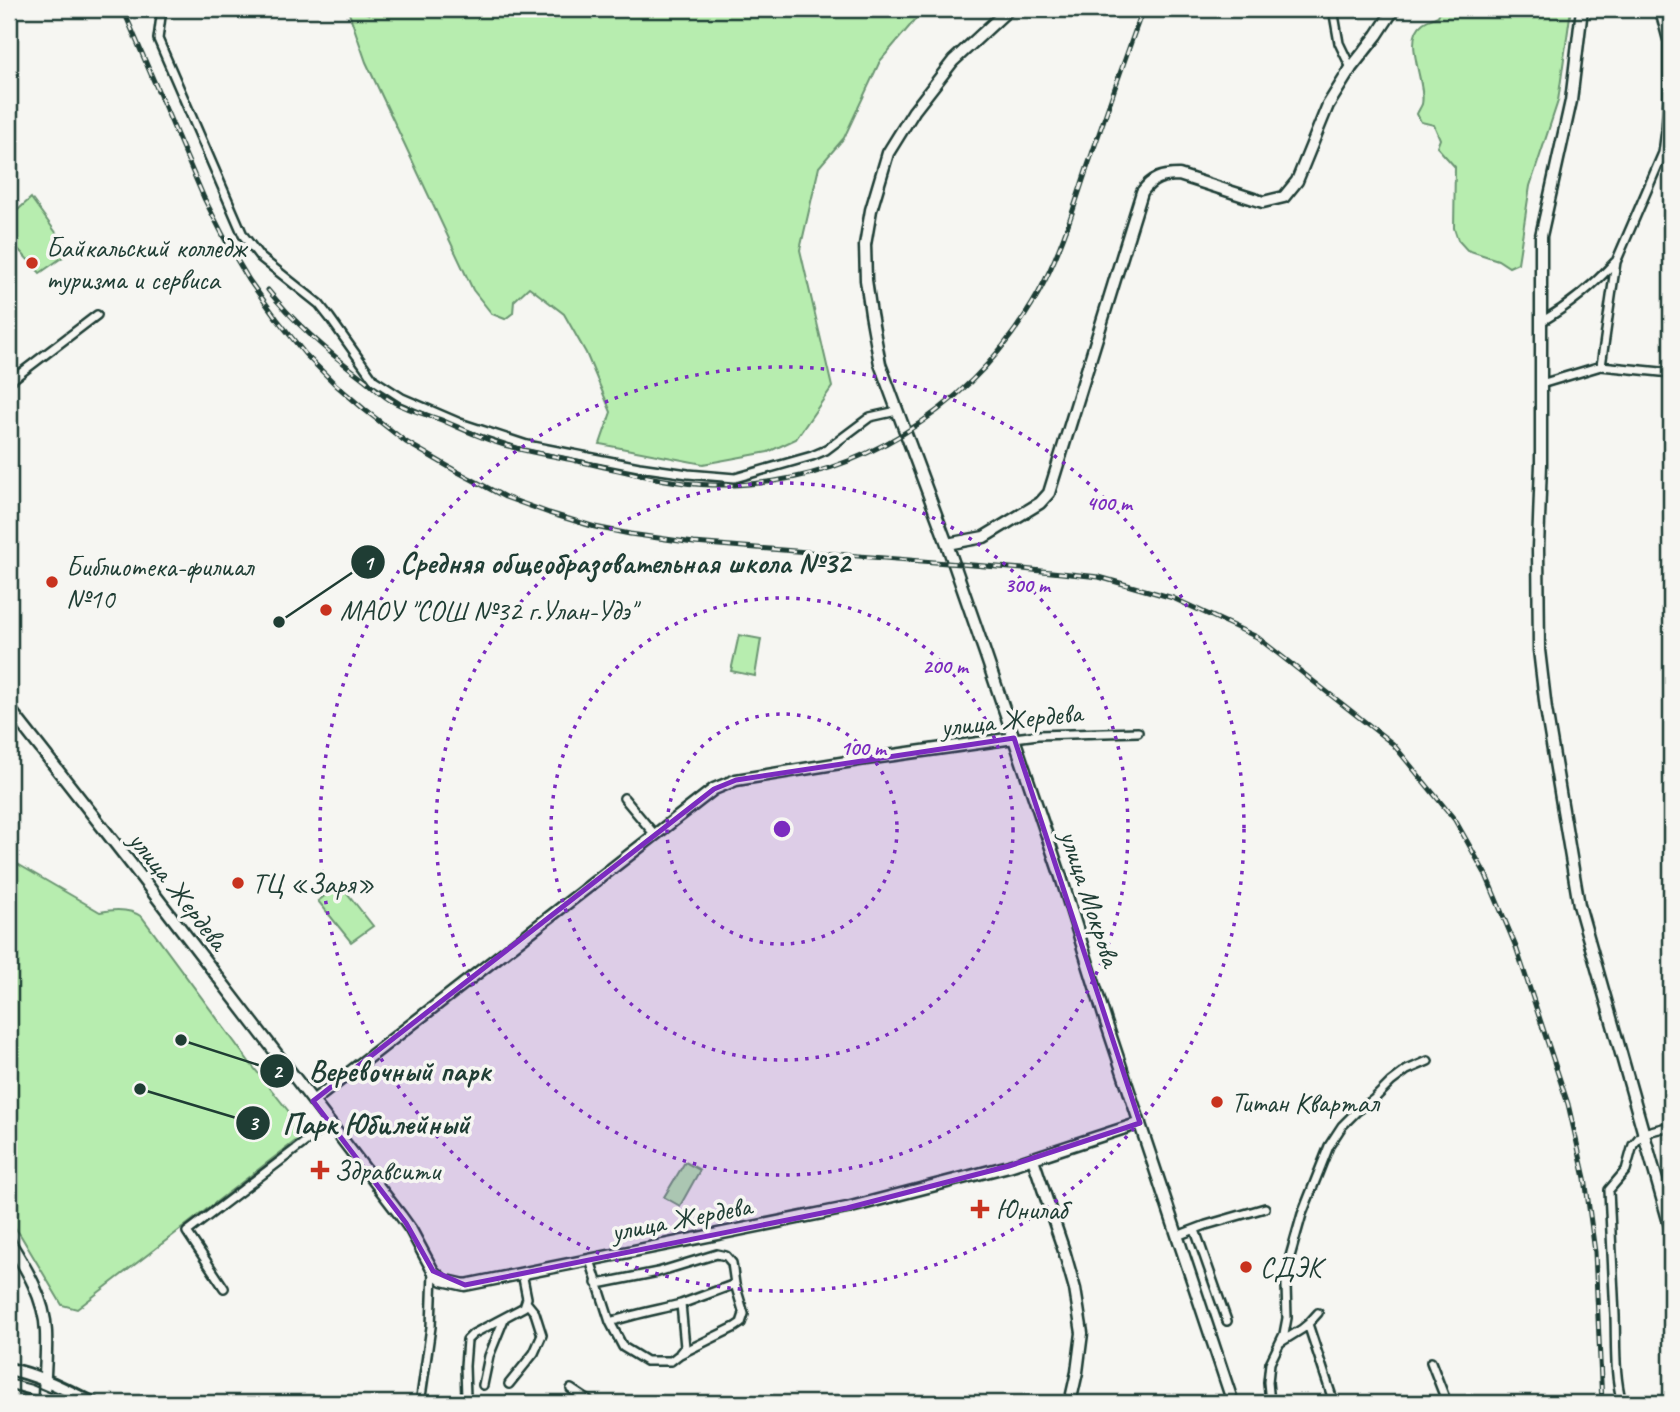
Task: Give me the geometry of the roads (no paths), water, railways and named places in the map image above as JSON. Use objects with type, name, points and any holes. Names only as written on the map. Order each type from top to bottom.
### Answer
[{"type":"main road","name":"улица Мокрова","points":[[1009,9],[953,61],[904,125],[888,153],[871,210],[865,245],[866,280],[880,364],[947,544],[1014,738],[1233,1403]]},
{"type":"main road","points":[[947,544],[985,537],[1040,503],[1049,493],[1142,192],[1148,184],[1166,175],[1179,175],[1263,202],[1284,197],[1297,181],[1328,105],[1394,9]]},
{"type":"main road","points":[[1582,9],[1571,101],[1541,236],[1539,650],[1546,709],[1577,894],[1671,1230]]},
{"type":"main road","name":"улица Жердева","points":[[9,708],[406,1223],[433,1271],[443,1280],[465,1284],[847,1208],[1034,1159],[1140,1123]]},
{"type":"main road","name":"улица Жердева","points":[[313,1101],[714,789],[736,780],[1014,738]]},
{"type":"main road","points":[[1034,1159],[1075,1289],[1082,1334],[1070,1403]]},
{"type":"main road","points":[[9,1241],[35,1287],[44,1317],[44,1403]]},
{"type":"main road","points":[[9,1368],[45,1380],[93,1403]]},
{"type":"main road","points":[[9,1396],[34,1403]]},
{"type":"street","points":[[162,9],[158,39],[243,235],[260,257],[319,304],[374,380],[389,391],[460,423],[527,445],[652,469],[735,478],[812,456],[826,450],[870,417],[897,411]]},
{"type":"street","points":[[1333,9],[1339,43],[1351,68]]},
{"type":"street","points":[[1601,366],[1616,262],[1663,153],[1669,43],[1659,9]]},
{"type":"street","points":[[1541,322],[1593,286],[1616,262]]},
{"type":"street","points":[[9,382],[97,315]]},
{"type":"street","points":[[1541,384],[1601,366],[1671,373]]},
{"type":"street","name":"улица Жердева","points":[[1014,738],[1138,732]]},
{"type":"street","points":[[624,798],[655,835]]},
{"type":"street","points":[[1270,1403],[1270,1363],[1284,1334],[1287,1318],[1286,1285],[1289,1260],[1302,1214],[1329,1146],[1342,1126],[1357,1111],[1407,1070],[1428,1061]]},
{"type":"street","points":[[223,1288],[187,1233],[330,1123]]},
{"type":"street","points":[[1622,1403],[1617,1384],[1615,1353],[1609,1190],[1626,1170],[1633,1145],[1643,1133],[1671,1126]]},
{"type":"street","points":[[1177,1236],[1265,1208]]},
{"type":"street","points":[[1195,1230],[1227,1321]]},
{"type":"street","points":[[590,1260],[596,1283],[610,1322],[623,1347],[646,1361],[671,1361],[729,1331],[741,1322],[744,1314],[732,1263],[726,1256],[717,1254],[658,1272],[596,1283]]},
{"type":"street","points":[[424,1403],[421,1397],[431,1326],[433,1271]]},
{"type":"street","points":[[465,1403],[467,1340],[473,1334],[524,1307],[527,1298],[522,1273]]},
{"type":"street","points":[[610,1322],[643,1311],[681,1304],[735,1284]]},
{"type":"street","points":[[509,1384],[534,1353],[542,1335],[535,1313],[526,1302]]},
{"type":"street","points":[[680,1354],[685,1347],[681,1304]]},
{"type":"street","points":[[1280,1343],[1302,1329],[1318,1313]]},
{"type":"street","points":[[483,1385],[489,1356],[505,1318]]},
{"type":"street","points":[[1308,1324],[1334,1403]]},
{"type":"street","points":[[1431,1362],[1447,1403]]},
{"type":"street","points":[[571,1388],[592,1403]]},
{"type":"tram line","points":[[9,1379],[32,1385],[74,1403]]},
{"type":"railway","points":[[123,9],[204,198],[249,280],[277,319],[305,354],[365,410],[406,442],[456,471],[505,497],[549,513],[630,534],[694,543],[1099,577],[1173,598],[1257,637],[1393,744],[1455,820],[1486,875],[1516,947],[1568,1104],[1585,1178],[1595,1252],[1602,1403]]},
{"type":"railway","points":[[268,290],[314,338],[386,397],[404,407],[493,442],[644,476],[696,484],[764,482],[813,473],[859,456],[903,434],[943,406],[980,372],[1012,334],[1039,292],[1059,249],[1143,9]]},
{"type":"place","name":"Байкальский колледж туризма и сервиса","points":[[32,263]]},
{"type":"place","name":"Библиотека-филиал №10","points":[[52,582]]},
{"type":"place","name":"МАОУ \"СОШ №32 г.Улан-Удэ\"","points":[[326,610]]},
{"type":"place","name":"Средняя общеобразовательная школа №32","points":[[279,622]]},
{"type":"place","name":"ТЦ «Заря»","points":[[238,883]]},
{"type":"place","name":"Веревочный парк","points":[[181,1040]]},
{"type":"place","name":"Парк Юбилейный","points":[[140,1089]]},
{"type":"place","name":"Титан Квартал","points":[[1217,1102]]},
{"type":"place","name":"Здравсити","points":[[320,1170]]},
{"type":"place","name":"Юнилаб","points":[[980,1209]]},
{"type":"place","name":"СДЭК","points":[[1246,1267]]}]
